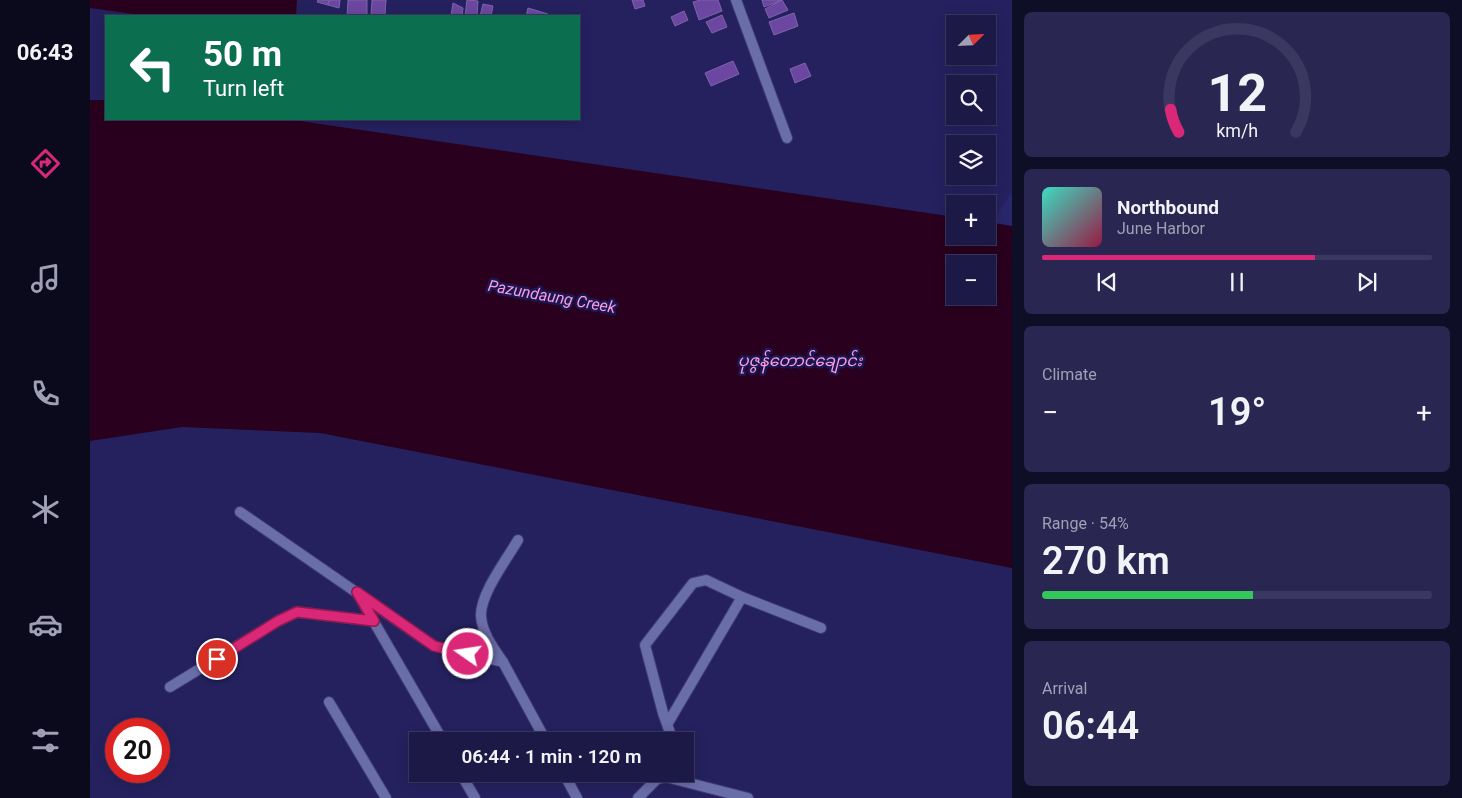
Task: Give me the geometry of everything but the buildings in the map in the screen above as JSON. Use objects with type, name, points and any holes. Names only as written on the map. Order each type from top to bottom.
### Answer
[{"type":"street","points":[[736,0],[786,138]]},
{"type":"street","points":[[240,512],[434,646],[503,662]]},
{"type":"street","points":[[518,540],[483,599],[481,617],[490,642],[541,732]]},
{"type":"street","points":[[670,732],[663,713],[645,645],[692,582],[706,580],[742,597],[821,628]]},
{"type":"street","points":[[357,592],[438,732]]},
{"type":"street","points":[[668,723],[742,597]]},
{"type":"street","points":[[170,687],[278,621],[297,612],[374,621]]},
{"type":"street","points":[[329,702],[386,798]]},
{"type":"street","points":[[694,781],[748,798]]},
{"type":"street","points":[[466,782],[475,798]]},
{"type":"street","points":[[568,782],[577,798]]},
{"type":"street","points":[[638,798],[654,782]]},
{"type":"shaded area","points":[[1012,192],[1012,226],[996,224],[996,216]]},
{"type":"water","points":[[90,0],[297,0],[296,15],[141,15],[90,8]]},
{"type":"water","name":"ပုဇွန်တောင်ချောင်း","points":[[90,100],[105,100],[105,120],[293,120],[946,216],[946,245],[996,245],[996,223],[1012,226],[1012,568],[320,433],[182,427],[90,441]]},
{"type":"route","points":[[217,659],[278,621],[297,612],[314,612],[342,618],[374,621],[357,592],[434,646],[468,654]]},
{"type":"water label","name":"Pazundaung Creek","points":[[552,296]]}]
